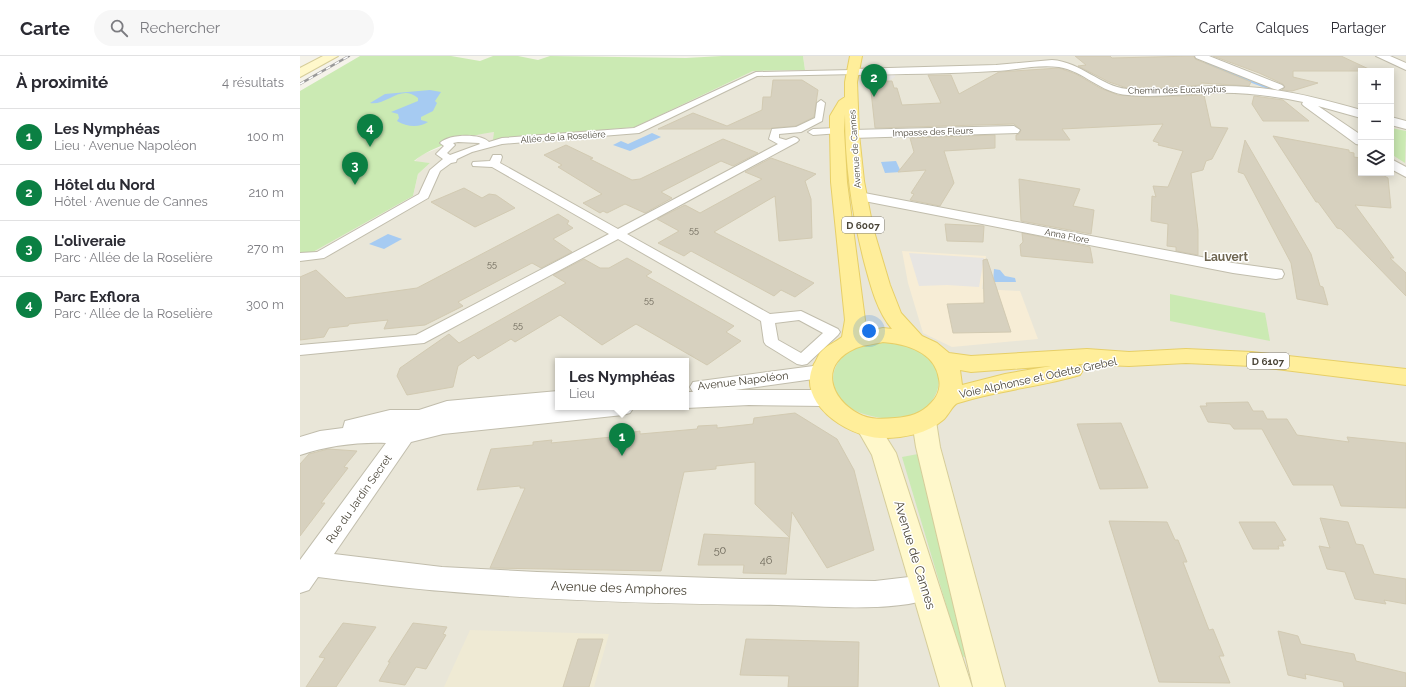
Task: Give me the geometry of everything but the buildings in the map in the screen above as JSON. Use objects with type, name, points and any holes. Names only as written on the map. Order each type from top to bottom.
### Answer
[{"type":"main road","points":[[300,74],[332,56]]},
{"type":"main road","name":"D 6007","points":[[853,72],[856,56]]},
{"type":"main road","name":"Avenue de Cannes","points":[[852,340],[854,320],[839,182],[844,133],[852,97],[851,82],[853,72]]},
{"type":"main road","name":"Avenue de Cannes","points":[[844,133],[859,196],[864,228],[886,301],[892,316],[915,341]]},
{"type":"main road","points":[[883,335],[900,336],[915,341],[930,348],[942,359],[948,368],[950,377],[951,387],[948,397],[939,410],[924,421],[897,429],[868,427],[850,421],[834,411],[824,398],[820,385],[817,362],[852,340],[867,336],[883,335]]},
{"type":"main road","name":"Voie Alphonse et Odette Grebel","points":[[942,359],[971,364],[1087,356],[1129,359],[1186,356],[1252,359],[1406,377]]},
{"type":"main road","name":"Voie Alphonse et Odette Grebel","points":[[948,397],[1005,382],[1129,359]]},
{"type":"main road","points":[[924,421],[928,447],[987,679],[952,676]]},
{"type":"main road","name":"Avenue de Cannes","points":[[868,427],[884,453],[952,676]]},
{"type":"street","points":[[1200,56],[1280,88],[1301,99],[1359,140]]},
{"type":"street","points":[[1381,56],[1406,66]]},
{"type":"street","name":"Chemin des Eucalyptus","points":[[853,72],[960,70],[1055,60],[1077,69],[1107,88],[1126,92],[1226,89],[1244,90],[1301,99],[1358,113]]},
{"type":"street","name":"Allée de la Roselière","points":[[300,257],[320,255],[424,196],[435,170],[452,160],[487,145],[636,131],[756,74],[853,72]]},
{"type":"street","points":[[300,350],[418,340],[790,142],[774,139],[775,131],[798,130],[819,119],[821,103]]},
{"type":"street","points":[[1350,133],[1353,126],[1358,122]]},
{"type":"street","points":[[1394,122],[1406,125]]},
{"type":"street","name":"Impasse des Fleurs","points":[[844,133],[1014,130]]},
{"type":"street","points":[[813,132],[844,133]]},
{"type":"street","points":[[452,160],[441,154],[450,145],[445,143],[451,139],[458,138],[464,140],[481,140],[487,145]]},
{"type":"street","points":[[477,164],[496,161],[618,234],[768,319],[801,315],[833,332],[817,362],[802,360],[771,342],[768,319]]},
{"type":"street","points":[[1394,165],[1406,173]]},
{"type":"street","name":"Anna Flore","points":[[859,196],[1232,268],[1276,274]]},
{"type":"street","name":"Avenue Napoléon","points":[[689,387],[817,362]]},
{"type":"street","name":"Avenue Napoléon","points":[[767,397],[781,383],[817,362]]},
{"type":"street","name":"Avenue Napoléon","points":[[689,400],[767,397],[824,398]]},
{"type":"street","points":[[300,446],[320,440],[360,434],[403,435],[555,400]]},
{"type":"street","points":[[300,441],[390,418],[419,418],[448,409],[493,413],[558,410]]},
{"type":"street","name":"Rue du Jardin Secret","points":[[307,572],[403,435],[419,418]]},
{"type":"street","points":[[300,431],[332,432]]},
{"type":"street","name":"Avenue des Amphores","points":[[307,572],[537,584],[734,592],[875,594],[926,588]]},
{"type":"shaded area","points":[[803,56],[1406,56],[1406,687],[300,687],[300,253],[313,252],[413,196],[418,174],[430,163],[414,162],[421,155],[470,136],[494,132],[494,140],[635,127],[753,71],[805,70]]},
{"type":"shaded area","points":[[871,74],[895,74],[895,77],[890,80],[859,81]]},
{"type":"shaded area","points":[[902,251],[986,256],[982,289],[1020,291],[1038,339],[952,347],[923,333],[908,283]]},
{"type":"shaded area","points":[[909,253],[984,258],[979,287],[947,285],[919,286]]},
{"type":"shaded area","points":[[470,630],[609,634],[594,687],[444,687]]},
{"type":"green space","points":[[360,56],[451,56],[480,61],[493,56],[518,56],[538,60],[550,56],[686,58],[722,56],[803,56],[805,70],[753,71],[635,127],[493,140],[494,132],[452,142],[431,151],[414,161],[430,163],[418,174],[413,196],[313,252],[300,253],[300,91]]},
{"type":"green space","points":[[1394,129],[1406,131],[1405,163],[1394,156]]},
{"type":"green space","points":[[1170,294],[1265,313],[1270,341],[1170,321]]},
{"type":"green space","points":[[882,341],[911,347],[929,358],[938,373],[938,388],[931,402],[918,413],[899,418],[876,417],[857,412],[841,400],[837,393],[833,378],[834,370],[843,357],[857,347]]},
{"type":"green space","points":[[918,454],[969,660],[961,655],[902,457]]},
{"type":"water","points":[[430,90],[441,92],[435,101],[437,103],[433,111],[421,117],[421,120],[428,122],[421,125],[409,126],[401,123],[397,121],[399,118],[398,114],[391,112],[418,101],[418,98],[412,94],[400,94],[376,103],[370,103],[385,94]]},
{"type":"water","points":[[652,133],[661,137],[630,151],[613,145],[621,141],[628,144]]},
{"type":"water","points":[[896,161],[901,172],[885,173],[881,162]]},
{"type":"water","points":[[388,234],[402,239],[384,249],[369,244]]},
{"type":"water","points":[[994,269],[1000,270],[1005,276],[1015,278],[1016,282],[993,282]]},
{"type":"waterway","points":[[1206,64],[1273,89]]},
{"type":"railway","points":[[300,84],[349,56]]},
{"type":"place","name":"Hôtel du Nord","points":[[874,97]]},
{"type":"place","name":"Parc Exflora","points":[[370,147]]},
{"type":"place","name":"L'oliveraie","points":[[355,185]]},
{"type":"place","name":"Les Nymphéas","points":[[622,456]]},
{"type":"district","name":"Lauvert","points":[[1226,257]]}]
